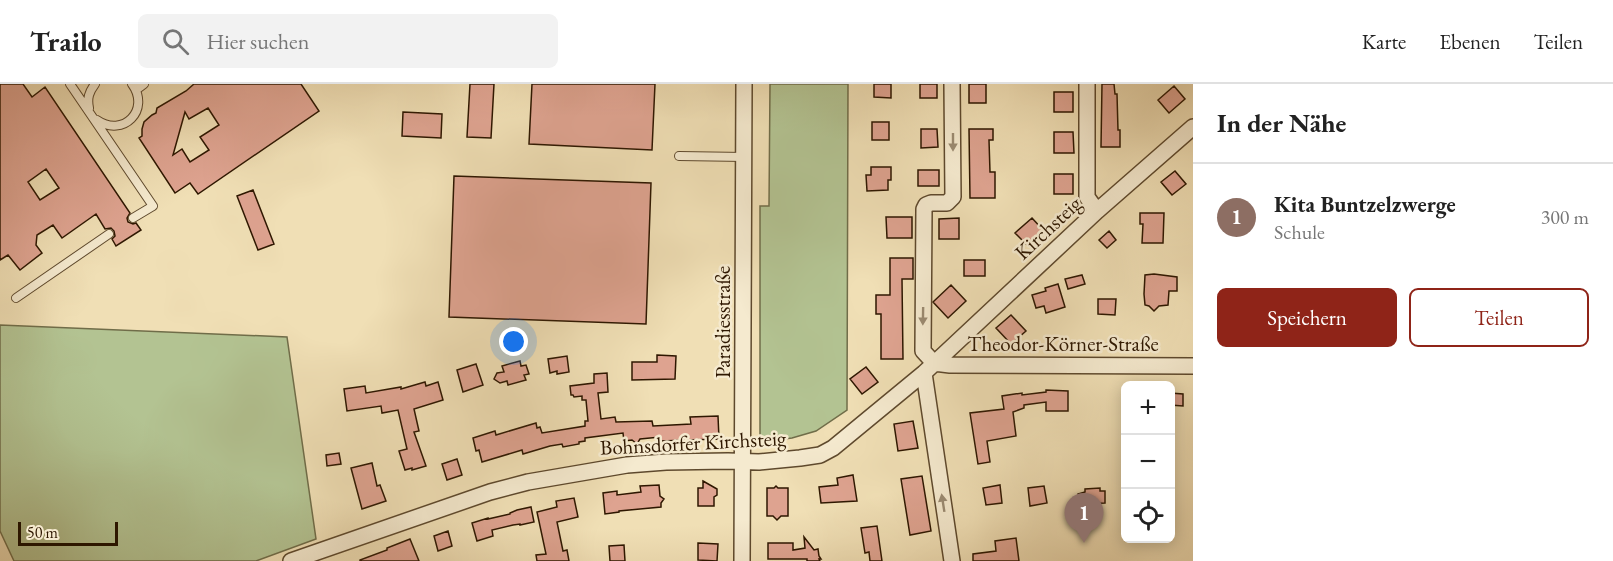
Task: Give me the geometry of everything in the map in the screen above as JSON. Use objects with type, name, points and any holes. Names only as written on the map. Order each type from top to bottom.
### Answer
[{"type":"street","name":"Paradiesstraße","points":[[742,561],[744,84]]},
{"type":"street","points":[[952,84],[953,197],[947,203],[931,203],[924,209],[923,351],[929,368],[952,561]]},
{"type":"street","points":[[1087,84],[1087,197],[1097,211]]},
{"type":"street","name":"Kirchsteig","points":[[929,368],[1097,211],[1193,127]]},
{"type":"street","name":"Theodor-Körner-Straße","points":[[929,368],[950,365],[1193,366]]},
{"type":"street","name":"Bohnsdorfer Kirchsteig","points":[[291,561],[485,494],[528,482],[627,465],[666,462],[759,462],[820,454],[833,448],[929,368]]},
{"type":"lane","points":[[70,84],[153,206],[133,218]]},
{"type":"lane","points":[[95,84],[89,92],[89,109],[98,122],[112,127],[127,123],[132,118],[138,104],[134,87],[144,84]]},
{"type":"lane","points":[[679,156],[745,157]]},
{"type":"lane","points":[[16,298],[109,234]]},
{"type":"green space","points":[[770,84],[848,84],[847,410],[816,431],[792,438],[760,442],[760,206],[769,206]]},
{"type":"green space","points":[[0,325],[287,337],[316,539],[256,561],[14,561],[0,531]]},
{"type":"building","points":[[0,84],[23,84],[32,97],[45,87],[130,213],[127,218],[128,222],[136,223],[141,230],[116,246],[112,239],[115,236],[114,231],[111,228],[105,229],[96,214],[62,238],[53,225],[37,235],[36,245],[42,253],[20,270],[8,255],[0,260]],"holes":[[[46,169],[59,188],[40,200],[28,182]]]},
{"type":"building","points":[[194,84],[301,84],[319,111],[198,194],[190,183],[175,193],[139,138],[142,136],[144,122],[156,113],[157,108]],"holes":[[[208,108],[219,125],[200,137],[209,150],[190,162],[182,149],[173,155],[185,112],[189,119]]]},
{"type":"building","points":[[470,84],[494,84],[491,138],[467,137]]},
{"type":"building","points":[[532,84],[655,84],[652,150],[529,144]]},
{"type":"building","points":[[874,84],[891,84],[891,98],[874,97]]},
{"type":"building","points":[[920,84],[937,84],[937,98],[920,98]]},
{"type":"building","points":[[969,84],[986,84],[986,103],[969,103]]},
{"type":"building","points":[[1102,84],[1114,84],[1115,94],[1117,94],[1120,147],[1101,147]]},
{"type":"building","points":[[1174,86],[1185,99],[1169,113],[1158,100]]},
{"type":"building","points":[[1054,92],[1073,92],[1073,112],[1054,112]]},
{"type":"building","points":[[403,112],[442,114],[441,138],[402,136]]},
{"type":"building","points":[[872,122],[889,122],[889,140],[872,140]]},
{"type":"building","points":[[921,129],[937,129],[938,147],[921,148]]},
{"type":"building","points":[[969,129],[993,129],[993,140],[989,140],[990,172],[995,172],[995,198],[970,198]]},
{"type":"building","points":[[1054,132],[1073,132],[1074,153],[1054,153]]},
{"type":"building","points":[[871,167],[891,167],[888,190],[867,191],[866,175],[871,175]]},
{"type":"building","points":[[918,170],[939,170],[939,186],[918,186]]},
{"type":"building","points":[[1175,171],[1186,184],[1172,195],[1161,182]]},
{"type":"building","points":[[1054,174],[1073,174],[1073,194],[1054,194]]},
{"type":"building","points":[[454,176],[651,183],[646,324],[449,317]]},
{"type":"building","points":[[253,190],[274,244],[258,250],[237,196]]},
{"type":"building","points":[[1140,213],[1164,213],[1163,243],[1142,243],[1143,224],[1140,224]]},
{"type":"building","points":[[886,217],[912,217],[912,238],[887,238]]},
{"type":"building","points":[[959,218],[959,239],[939,239],[939,219]]},
{"type":"building","points":[[1032,218],[1043,230],[1027,245],[1015,233]]},
{"type":"building","points":[[1109,231],[1116,240],[1107,248],[1099,240]]},
{"type":"building","points":[[890,258],[913,258],[913,279],[902,279],[903,359],[881,359],[881,314],[876,314],[876,295],[890,295]]},
{"type":"building","points":[[964,260],[985,260],[985,276],[964,276]]},
{"type":"building","points":[[1082,275],[1085,284],[1068,289],[1065,279]]},
{"type":"building","points":[[1145,275],[1177,277],[1177,291],[1169,291],[1168,305],[1159,306],[1154,311],[1145,305],[1144,294]]},
{"type":"building","points":[[1058,284],[1065,307],[1046,313],[1044,306],[1036,308],[1032,295]]},
{"type":"building","points":[[951,285],[966,301],[948,318],[933,302]]},
{"type":"building","points":[[1098,299],[1116,299],[1115,315],[1098,314]]},
{"type":"building","points":[[1011,315],[1026,331],[1011,344],[996,328]]},
{"type":"building","points":[[657,355],[676,356],[675,379],[632,380],[632,362],[657,362]]},
{"type":"building","points":[[567,356],[569,372],[550,373],[548,359]]},
{"type":"building","points":[[520,361],[521,366],[526,365],[529,374],[524,375],[526,380],[508,385],[507,381],[500,383],[494,379],[497,373],[504,372],[502,366]]},
{"type":"building","points":[[476,364],[483,385],[463,392],[457,370]]},
{"type":"building","points":[[866,367],[878,382],[862,394],[850,379]]},
{"type":"building","points":[[607,373],[608,392],[598,393],[601,419],[615,417],[616,422],[652,421],[653,426],[691,424],[690,417],[718,416],[719,439],[660,441],[660,437],[640,439],[637,444],[632,440],[624,441],[623,433],[585,438],[585,441],[579,444],[563,447],[562,444],[550,446],[523,454],[522,450],[482,462],[473,438],[495,431],[496,435],[536,423],[542,433],[585,426],[585,421],[588,421],[586,400],[582,400],[582,396],[571,395],[570,386],[594,383],[594,374]]},
{"type":"building","points":[[425,382],[426,386],[438,382],[443,400],[414,409],[419,431],[414,432],[426,466],[405,470],[399,451],[407,449],[398,410],[382,413],[381,406],[347,411],[344,389],[365,386],[366,393],[401,387],[401,389]]},
{"type":"building","points":[[1046,390],[1068,391],[1068,411],[1046,411],[1046,402],[1024,405],[1024,408],[1013,412],[1016,436],[987,441],[990,462],[978,464],[970,413],[1004,409],[1002,396],[1046,392]]},
{"type":"building","points":[[1175,393],[1183,394],[1183,406],[1175,405]]},
{"type":"building","points":[[913,421],[918,448],[898,451],[894,424]]},
{"type":"building","points":[[339,453],[341,464],[327,466],[326,455]]},
{"type":"building","points":[[457,459],[462,475],[447,480],[442,464]]},
{"type":"building","points":[[372,463],[377,486],[380,485],[386,501],[362,509],[351,468]]},
{"type":"building","points":[[853,475],[857,501],[821,503],[819,487],[838,485],[837,478]]},
{"type":"building","points":[[922,476],[931,531],[910,535],[901,479]]},
{"type":"building","points":[[703,481],[717,489],[714,506],[698,506],[698,488],[703,488]]},
{"type":"building","points":[[659,485],[660,496],[664,499],[661,507],[605,514],[603,493],[617,491],[617,495],[641,492],[640,486]]},
{"type":"building","points":[[1000,485],[1002,503],[986,505],[983,488]]},
{"type":"building","points":[[776,486],[788,488],[788,516],[781,516],[777,520],[773,516],[767,516],[767,488]]},
{"type":"building","points":[[1044,486],[1047,503],[1030,506],[1028,488]]},
{"type":"building","points":[[1100,488],[1100,491],[1105,491],[1105,503],[1079,504],[1078,494],[1085,492],[1085,489]]},
{"type":"building","points":[[574,498],[578,517],[557,522],[563,551],[567,550],[569,561],[537,561],[536,555],[546,554],[537,512],[557,507],[556,501]]},
{"type":"building","points":[[531,507],[534,522],[492,530],[493,536],[477,541],[472,523]]},
{"type":"building","points":[[877,526],[882,561],[870,561],[869,552],[865,553],[861,528]]},
{"type":"building","points":[[448,531],[452,546],[438,551],[434,536]]},
{"type":"building","points":[[804,537],[814,550],[818,549],[820,561],[768,559],[768,543],[793,543],[793,550],[805,548]]},
{"type":"building","points":[[1016,538],[1019,561],[973,561],[973,554],[996,551],[995,541]]},
{"type":"building","points":[[410,539],[419,561],[360,561],[387,550],[387,548]]},
{"type":"building","points":[[698,543],[718,544],[717,561],[698,560]]},
{"type":"building","points":[[624,545],[625,561],[610,561],[609,546]]},
{"type":"place","name":"Kita Buntzelzwerge","points":[[1084,543]]}]
